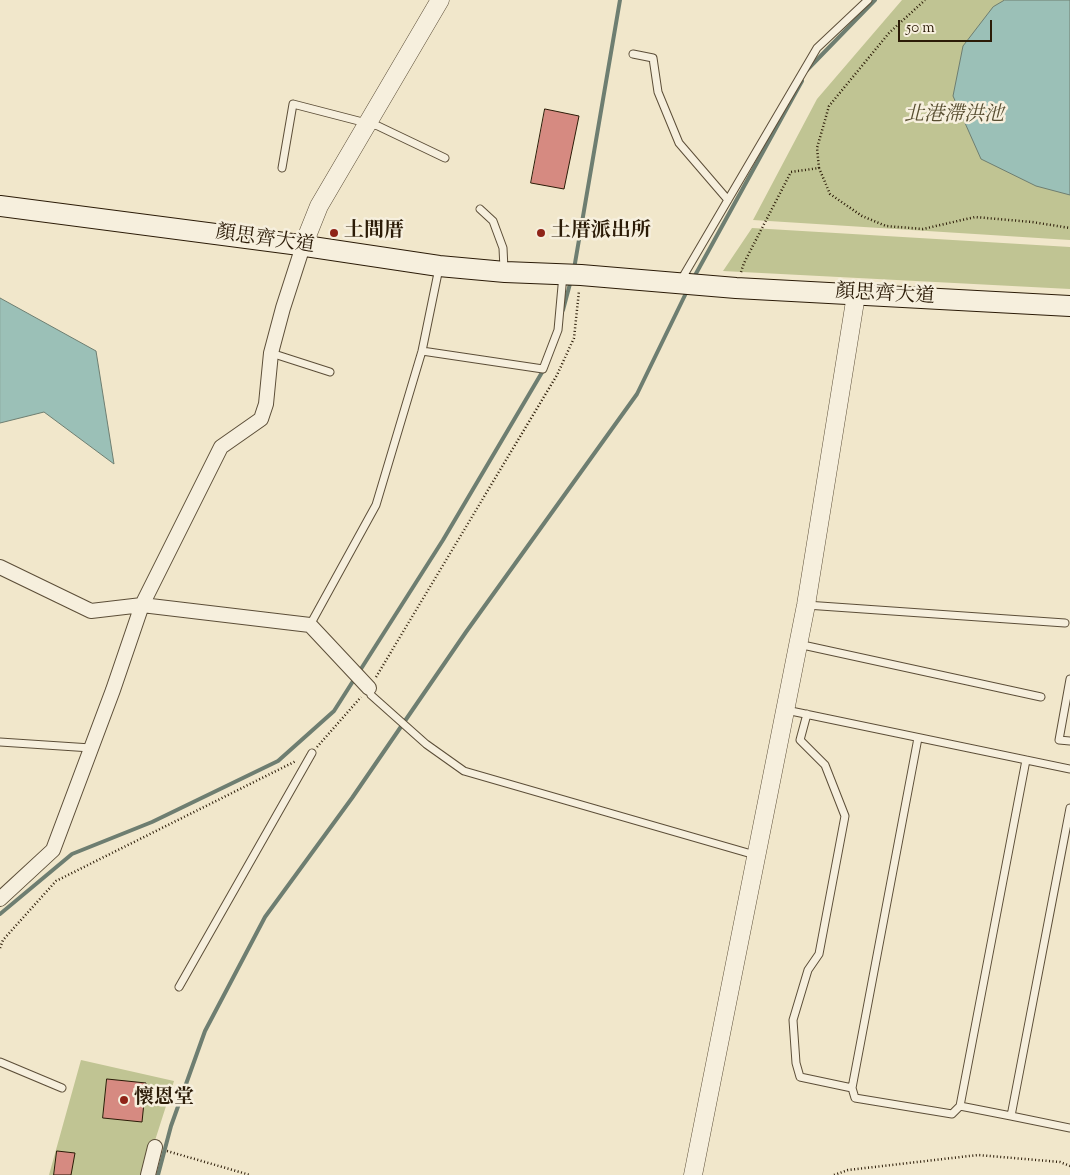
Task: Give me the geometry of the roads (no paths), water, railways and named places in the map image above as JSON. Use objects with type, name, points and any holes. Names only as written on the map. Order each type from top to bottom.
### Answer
[{"type":"main road","name":"顏思齊大道","points":[[0,206],[440,266],[736,288],[1070,306]]},
{"type":"street","points":[[0,899],[53,850],[142,605],[221,447],[261,419],[266,404],[271,353],[283,308],[303,246],[319,206],[440,0]]},
{"type":"street","points":[[693,1175],[806,604],[856,294]]},
{"type":"street","points":[[0,567],[90,611],[142,605],[310,625],[369,688]]},
{"type":"street","points":[[148,1175],[156,1148]]},
{"type":"lane","points":[[679,283],[817,48],[868,0]]},
{"type":"lane","points":[[633,54],[654,58],[658,92],[680,143],[728,200]]},
{"type":"lane","points":[[282,168],[293,104],[378,126],[445,158]]},
{"type":"lane","points":[[480,208],[493,221],[503,248],[505,272]]},
{"type":"lane","points":[[310,625],[376,505],[422,351],[440,266]]},
{"type":"lane","points":[[422,351],[543,369],[558,330],[563,275]]},
{"type":"lane","points":[[271,353],[330,372]]},
{"type":"lane","points":[[806,604],[1065,623]]},
{"type":"lane","points":[[798,644],[1041,697]]},
{"type":"lane","points":[[1070,679],[1059,740],[1070,740]]},
{"type":"lane","points":[[369,688],[371,694],[426,744],[464,771],[757,856]]},
{"type":"lane","points":[[785,710],[1070,769]]},
{"type":"lane","points":[[807,714],[800,740],[826,765],[845,816],[818,954],[808,970],[793,1020],[796,1063],[800,1077],[852,1088]]},
{"type":"lane","points":[[918,738],[852,1088],[855,1098],[952,1114],[960,1106],[1026,760]]},
{"type":"lane","points":[[0,742],[91,748]]},
{"type":"lane","points":[[179,987],[312,753]]},
{"type":"lane","points":[[1011,1116],[1070,808]]},
{"type":"lane","points":[[0,1062],[62,1088]]},
{"type":"lane","points":[[960,1106],[1070,1128]]},
{"type":"water","points":[[1005,0],[1070,0],[1070,195],[1036,186],[981,159],[953,96],[963,46],[993,7]]},
{"type":"water","points":[[0,298],[96,351],[114,464],[44,412],[0,423]]},
{"type":"waterway","points":[[574,269],[620,0]]},
{"type":"waterway","points":[[807,70],[875,0]]},
{"type":"waterway","points":[[693,279],[802,81]]},
{"type":"waterway","points":[[563,310],[571,280]]},
{"type":"waterway","points":[[158,1175],[171,1126],[205,1031],[265,917],[352,798],[466,632],[637,394],[688,289]]},
{"type":"waterway","points":[[359,672],[443,540],[544,369]]},
{"type":"waterway","points":[[0,914],[72,854],[152,822],[278,761],[334,711],[355,678]]},
{"type":"place","name":"土間厝","points":[[334,233]]},
{"type":"place","name":"土厝派出所","points":[[541,233]]},
{"type":"place","name":"懷恩堂","points":[[124,1100]]},
{"type":"park label","name":"北港滯洪池","points":[[954,117]]}]
